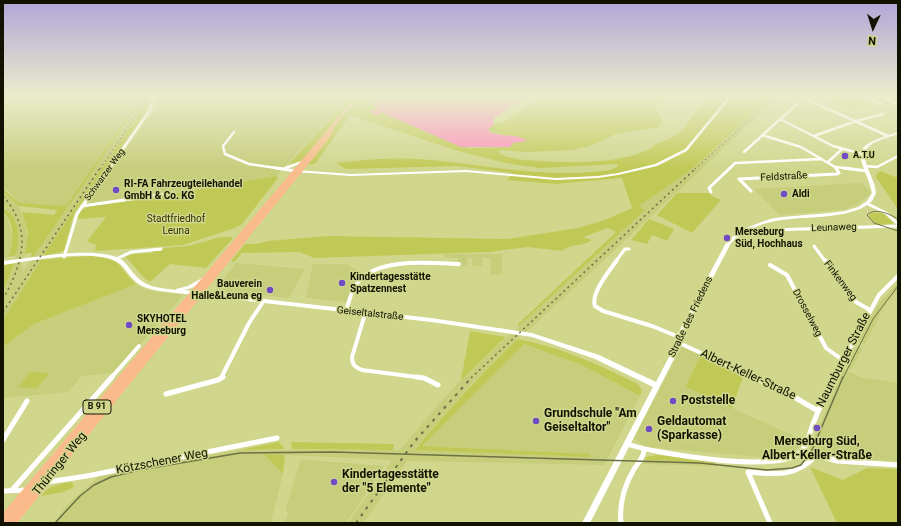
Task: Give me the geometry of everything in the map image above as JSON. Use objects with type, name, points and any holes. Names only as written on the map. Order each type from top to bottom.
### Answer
[{"type":"main road","name":"B 91","points":[[195,294],[298,171],[303,161],[337,121]]},
{"type":"main road","name":"B 91","points":[[195,294],[204,278],[326,140],[338,121]]},
{"type":"main road","name":"Thüringer Weg","points":[[3,520],[130,367],[195,294]]},
{"type":"main road","name":"Thüringer Weg","points":[[12,523],[195,294]]},
{"type":"street","name":"Schwarzer Weg","points":[[64,256],[77,214],[143,121]]},
{"type":"street","points":[[234,132],[223,146],[225,154],[250,164],[283,169],[351,175],[459,171],[556,179],[598,177],[656,165],[686,150],[711,121]]},
{"type":"street","points":[[744,152],[778,121]]},
{"type":"street","points":[[783,121],[842,149],[862,154]]},
{"type":"street","points":[[814,136],[856,121],[888,136]]},
{"type":"street","points":[[898,134],[871,142],[864,149],[862,154],[864,166],[874,193],[873,198],[868,204],[886,213],[898,225]]},
{"type":"street","points":[[762,135],[801,147],[835,167],[867,171]]},
{"type":"street","points":[[828,162],[842,149]]},
{"type":"street","points":[[864,166],[877,167],[898,156]]},
{"type":"street","points":[[711,192],[709,188],[735,163],[822,159]]},
{"type":"street","points":[[283,169],[303,161]]},
{"type":"street","name":"Feldstraße","points":[[751,191],[739,179],[837,174],[839,173],[835,167]]},
{"type":"street","points":[[82,206],[173,193]]},
{"type":"street","name":"Straße des Friedens","points":[[586,523],[656,385],[673,355],[678,340],[729,242],[738,234],[774,219],[845,212],[855,210],[868,204]]},
{"type":"street","name":"Leunaweg","points":[[771,230],[898,225]]},
{"type":"street","name":"Finkenweg","points":[[814,246],[856,302],[870,310]]},
{"type":"street","points":[[116,259],[131,252],[161,249]]},
{"type":"street","name":"Albert-Keller-Straße","points":[[629,249],[625,249],[593,298],[596,308],[652,326],[784,391],[818,411]]},
{"type":"street","name":"Geiseltalstraße","points":[[64,256],[86,254],[105,255],[116,259],[126,265],[133,277],[149,287],[195,294],[365,314],[431,320],[532,335],[597,357],[656,385]]},
{"type":"street","points":[[3,262],[64,256]]},
{"type":"street","points":[[346,311],[358,282],[379,268],[412,265],[460,264]]},
{"type":"street","name":"Drosselweg","points":[[770,265],[787,275],[826,348],[832,354],[844,361]]},
{"type":"street","name":"Naumburger Straße","points":[[802,451],[818,411],[870,310],[879,295],[898,276]]},
{"type":"street","points":[[173,291],[190,287],[204,278]]},
{"type":"street","points":[[166,394],[218,380],[223,376],[249,323],[263,302]]},
{"type":"street","points":[[365,314],[352,357],[352,362],[356,367],[362,370],[424,378],[438,385]]},
{"type":"street","name":"Thüringer Weg","points":[[13,490],[139,346]]},
{"type":"street","points":[[122,366],[130,367]]},
{"type":"street","points":[[3,440],[27,401]]},
{"type":"street","name":"Kötzschener Weg","points":[[45,482],[87,476],[277,438]]},
{"type":"street","points":[[626,444],[644,450],[760,462],[786,459],[796,456],[802,451],[815,457],[840,461],[898,465]]},
{"type":"street","points":[[621,523],[622,494],[638,462],[643,456],[644,450]]},
{"type":"street","points":[[770,523],[748,472],[791,474],[804,468],[815,457]]},
{"type":"street","points":[[3,491],[27,490]]},
{"type":"shaded area","points":[[3,121],[125,121],[66,206],[18,203],[9,191],[3,188]]},
{"type":"shaded area","points":[[127,121],[134,121],[44,255],[3,320],[3,291],[14,267],[18,235],[13,217],[8,211],[3,209],[3,191],[19,206],[25,221],[28,244],[21,266],[23,266],[22,273]]},
{"type":"shaded area","points":[[146,121],[329,121],[276,176],[84,208]]},
{"type":"shaded area","points":[[401,121],[493,121],[494,124],[488,130],[491,132],[495,134],[522,138],[527,141],[513,143],[510,147],[461,147]]},
{"type":"shaded area","points":[[745,121],[754,121],[531,328],[517,338],[518,339],[474,381],[415,449],[590,456],[589,454],[421,446],[524,344],[582,365],[640,396],[604,465],[407,461],[364,523],[348,523],[392,460],[265,454],[283,474],[271,523],[54,523],[66,506],[98,477],[131,469],[239,450],[400,450],[461,380],[645,210],[638,206],[692,169]]},
{"type":"shaded area","points":[[861,183],[869,190],[870,194],[859,203],[846,209],[780,215],[754,189]]},
{"type":"shaded area","points":[[3,213],[8,221],[13,239],[9,257],[3,259]]},
{"type":"shaded area","points":[[445,254],[502,254],[502,274],[491,275],[490,258],[482,258],[482,266],[473,266],[472,258],[467,258],[467,267],[458,266],[458,258],[445,258]]},
{"type":"shaded area","points":[[236,263],[305,269],[289,298],[215,290]]},
{"type":"shaded area","points":[[313,264],[346,264],[362,273],[347,302],[306,298]]},
{"type":"shaded area","points":[[898,282],[898,290],[884,307],[865,344],[858,342],[877,306]]},
{"type":"shaded area","points":[[136,284],[146,290],[183,295],[122,366],[114,373],[82,376],[68,392],[3,398],[3,347],[34,324]]},
{"type":"shaded area","points":[[857,346],[863,348],[851,370],[846,367]]},
{"type":"shaded area","points":[[682,347],[700,355],[686,387],[801,439],[798,448],[778,457],[769,458],[645,447],[634,438]]},
{"type":"shaded area","points":[[844,369],[860,377],[898,383],[898,461],[848,459],[815,452],[809,449]]},
{"type":"shaded area","name":"Kindertagesstätte der \"5 Elemente\"","points":[[302,460],[384,466],[346,523],[285,523],[288,514],[286,508],[300,462]]},
{"type":"shaded area","points":[[644,460],[716,463],[717,466],[642,464]]},
{"type":"green space","points":[[125,121],[127,121],[34,256],[30,258],[32,253],[25,254],[28,232],[22,212],[54,215],[57,210],[19,206],[3,191],[3,189],[19,203],[66,206]]},
{"type":"green space","points":[[134,121],[140,121],[74,213],[64,251],[43,256]]},
{"type":"green space","points":[[329,121],[346,121],[315,164],[288,165]]},
{"type":"green space","points":[[366,121],[403,121],[425,132],[469,148],[510,147],[513,143],[526,141],[488,131],[494,124],[507,121],[662,121],[659,127],[616,134],[590,146],[572,150],[526,152],[499,150],[500,154],[515,159],[595,162],[635,155],[649,149],[676,135],[690,121],[745,121],[692,169],[639,206],[645,210],[519,326],[518,324],[616,232],[608,228],[583,237],[592,240],[584,244],[569,247],[562,251],[527,247],[489,252],[314,258],[300,252],[242,253],[234,262],[231,261],[245,244],[328,236],[507,239],[578,228],[605,220],[632,208],[622,178],[556,184],[507,180],[513,173],[458,166],[346,169],[336,163],[359,160],[419,159],[520,171],[565,173],[610,170],[617,167],[618,164],[539,168],[506,163],[454,150]]},
{"type":"green space","points":[[880,171],[898,178],[898,209],[875,176]]},
{"type":"green space","name":"Stadtfriedhof Leuna","points":[[276,176],[278,178],[242,224],[235,228],[183,245],[95,251],[96,245],[87,241],[106,217],[77,219],[81,210],[91,206],[139,200]]},
{"type":"green space","points":[[677,193],[709,193],[721,200],[692,233],[657,215]]},
{"type":"green space","points":[[3,209],[9,212],[16,222],[18,236],[16,255],[9,257],[12,243],[12,229]]},
{"type":"green space","points":[[873,213],[883,213],[894,223],[883,225],[877,223],[871,219],[869,215]]},
{"type":"green space","points":[[649,219],[674,229],[667,241],[652,235],[647,244],[631,240]]},
{"type":"green space","points":[[221,237],[233,238],[206,268],[170,264],[150,282],[143,277],[125,257],[134,254],[161,251],[163,248],[188,246]]},
{"type":"green space","points":[[99,256],[113,260],[136,284],[34,324],[3,347],[3,320],[41,260]]},
{"type":"green space","points":[[15,263],[3,291],[3,264]]},
{"type":"green space","points":[[470,331],[506,337],[461,380]]},
{"type":"green space","points":[[518,339],[534,342],[580,357],[609,370],[638,384],[642,390],[640,396],[582,365],[524,344],[422,446],[590,454],[590,457],[415,450],[439,421],[491,365]]},
{"type":"green space","points":[[700,355],[743,377],[732,408],[686,387]]},
{"type":"green space","points":[[30,372],[49,373],[37,388],[18,387]]},
{"type":"green space","points":[[279,442],[285,449],[239,450]]},
{"type":"green space","points":[[291,442],[394,444],[393,450],[292,449]]},
{"type":"green space","points":[[264,454],[285,455],[283,474]]},
{"type":"green space","points":[[656,455],[712,460],[716,463],[644,460],[647,457]]},
{"type":"green space","points":[[810,467],[843,480],[867,468],[898,469],[898,523],[837,523]]},
{"type":"green space","points":[[72,482],[74,487],[63,492],[41,496],[51,487]]},
{"type":"tram line","points":[[898,219],[887,213],[878,211],[867,215],[874,223],[898,231]]},
{"type":"tram line","points":[[843,378],[873,319],[898,286]]},
{"type":"tram line","points":[[55,523],[80,496],[94,485],[111,477],[139,470],[240,453],[333,452],[700,463],[767,470],[792,468],[801,465],[812,450],[843,377]]},
{"type":"railway","points":[[100,169],[133,121]]},
{"type":"railway","points":[[695,169],[749,121]]},
{"type":"railway","points":[[3,312],[100,168]]},
{"type":"railway","points":[[472,377],[696,168]]},
{"type":"railway","points":[[3,196],[18,221],[22,247],[16,272],[3,299]]},
{"type":"railway","points":[[356,523],[414,442],[472,377]]},
{"type":"place","name":"A.T.U","points":[[845,156]]},
{"type":"place","name":"RI-FA Fahrzeugteilehandel GmbH & Co. KG","points":[[116,190]]},
{"type":"place","name":"Aldi","points":[[784,194]]},
{"type":"place","name":"Merseburg Süd, Hochhaus","points":[[727,238]]},
{"type":"place","name":"Kindertagesstätte Spatzennest","points":[[342,283]]},
{"type":"place","name":"Bauverein Halle&Leuna eg","points":[[270,290]]},
{"type":"place","name":"SKYHOTEL Merseburg","points":[[129,325]]},
{"type":"place","name":"Poststelle","points":[[673,401]]},
{"type":"place","name":"Grundschule \"Am Geiseltaltor\"","points":[[536,421]]},
{"type":"place","name":"Merseburg Süd, Albert-Keller-Straße","points":[[817,428]]},
{"type":"place","name":"Geldautomat (Sparkasse)","points":[[649,429]]},
{"type":"place","name":"Kindertagesstätte der \"5 Elemente\"","points":[[334,482]]}]
